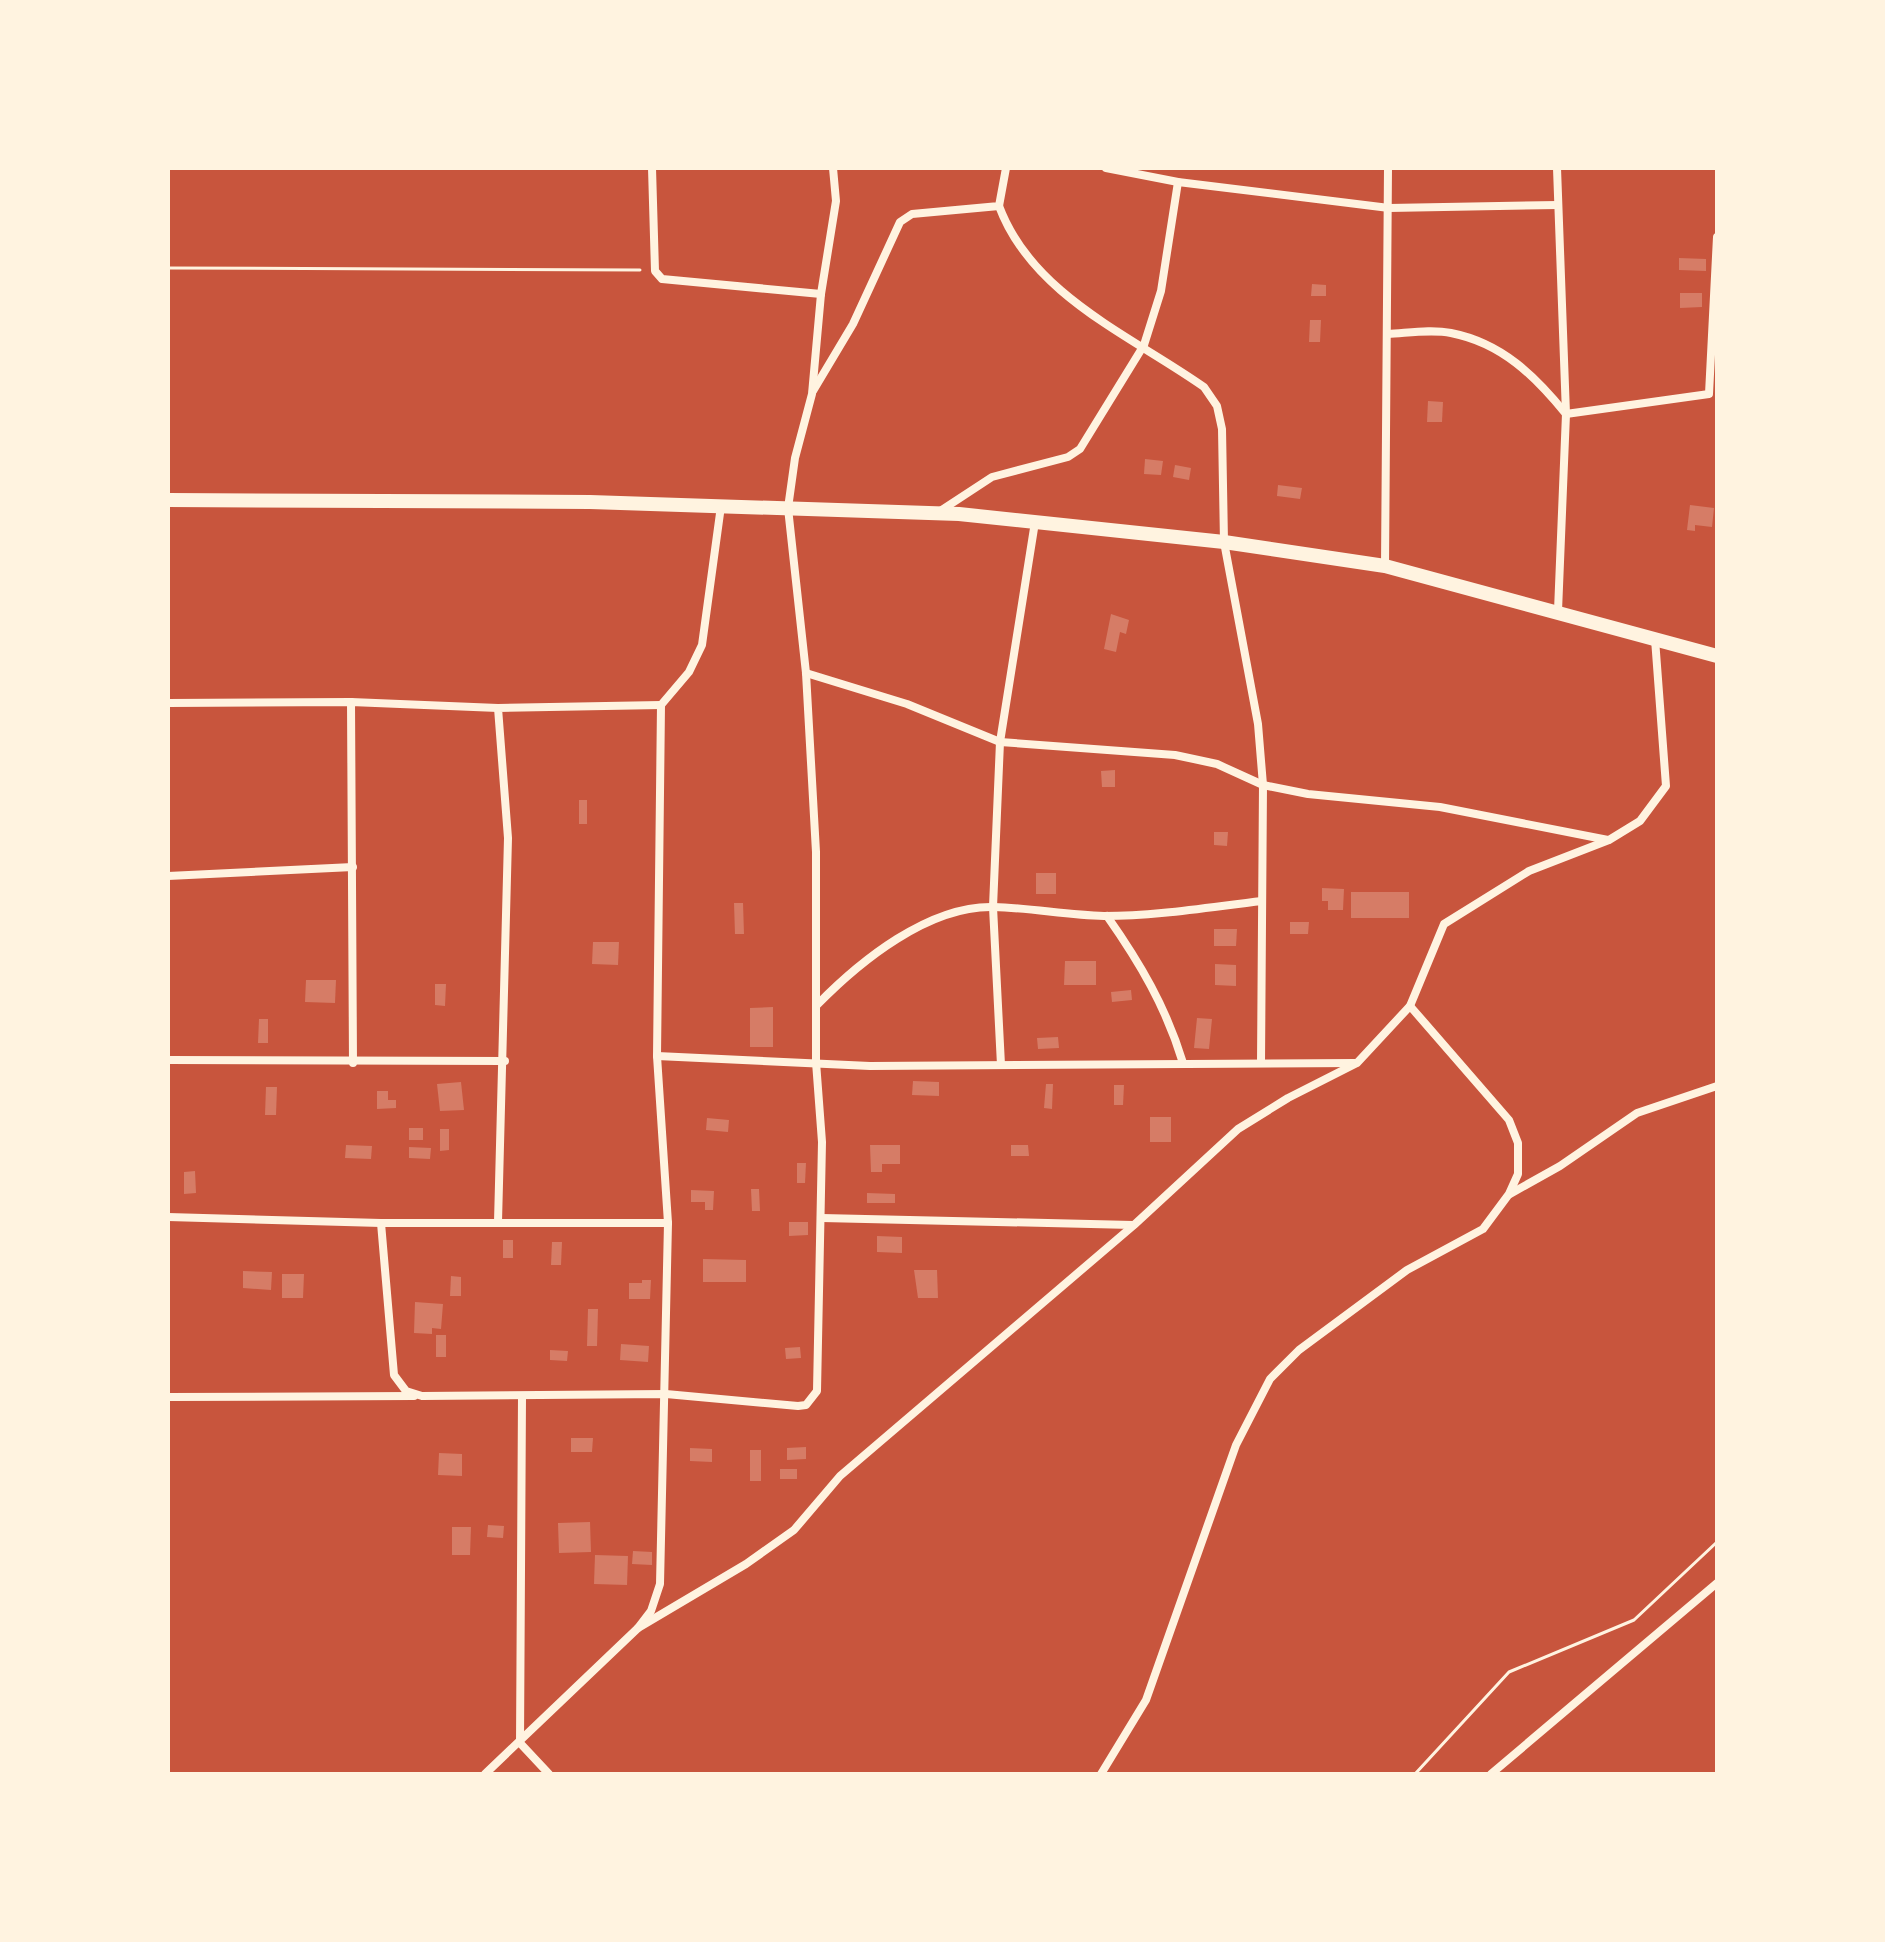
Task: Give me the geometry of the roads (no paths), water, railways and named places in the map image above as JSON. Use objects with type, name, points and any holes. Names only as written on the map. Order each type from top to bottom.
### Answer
[{"type":"street","points":[[652,168],[655,271],[662,279],[821,294]]},
{"type":"street","points":[[168,1397],[666,1394],[798,1406],[812,1400],[818,1378],[822,1218],[822,1142],[816,1062],[816,852],[806,673],[788,508],[795,458],[812,394],[821,294],[836,201],[833,168]]},
{"type":"street","points":[[1006,168],[999,206],[1020,251],[1096,318],[1144,345],[1204,387],[1217,406],[1222,429],[1224,542],[1246,646],[1263,785],[1261,1063]]},
{"type":"street","points":[[1106,168],[1178,182],[1389,208],[1558,205]]},
{"type":"street","points":[[1385,566],[1388,168]]},
{"type":"street","points":[[1557,168],[1566,414],[1558,611]]},
{"type":"street","points":[[936,513],[992,477],[1068,457],[1080,449],[1144,345],[1161,291],[1178,182]]},
{"type":"street","points":[[812,394],[853,324],[900,222],[912,214],[999,206]]},
{"type":"street","points":[[1566,414],[1713,396],[1717,237]]},
{"type":"street","points":[[1388,334],[1449,332],[1497,350],[1532,373],[1566,414]]},
{"type":"street","points":[[168,500],[721,506],[936,513],[1035,522],[1224,542],[1385,566],[1717,656]]},
{"type":"street","points":[[485,1774],[638,1628],[651,1611],[660,1584],[668,1223],[657,1056],[661,705],[689,672],[702,645],[721,506]]},
{"type":"street","points":[[1001,1065],[993,907],[1000,742],[1035,522]]},
{"type":"street","points":[[638,1628],[746,1564],[794,1530],[840,1476],[1134,1225],[1238,1129],[1288,1098],[1357,1063],[1410,1006],[1444,924],[1529,871],[1609,840],[1640,821],[1666,786],[1655,639]]},
{"type":"street","points":[[806,673],[907,704],[1000,742],[1175,755],[1217,764],[1263,785],[1308,794],[1440,807],[1609,840]]},
{"type":"street","points":[[168,703],[351,702],[498,708],[661,705]]},
{"type":"street","points":[[351,702],[353,1063]]},
{"type":"street","points":[[498,708],[508,838],[505,1061],[498,1222]]},
{"type":"street","points":[[168,876],[353,867]]},
{"type":"street","points":[[817,1005],[847,974],[891,942],[959,910],[993,907],[1107,916],[1262,901]]},
{"type":"street","points":[[1107,916],[1146,972],[1172,1026],[1183,1063]]},
{"type":"street","points":[[1104,1773],[1146,1700],[1236,1445],[1270,1379],[1299,1350],[1407,1270],[1483,1229],[1509,1194],[1518,1174],[1518,1143],[1509,1120],[1410,1006]]},
{"type":"street","points":[[657,1056],[1001,1065],[1357,1063]]},
{"type":"street","points":[[168,1060],[353,1063],[505,1061]]},
{"type":"street","points":[[1509,1194],[1560,1166],[1637,1113],[1717,1086]]},
{"type":"street","points":[[168,1217],[381,1223],[668,1223]]},
{"type":"street","points":[[822,1218],[1134,1225]]},
{"type":"street","points":[[381,1223],[394,1375],[406,1391],[422,1396]]},
{"type":"street","points":[[522,1397],[520,1743],[549,1774]]},
{"type":"street","points":[[1491,1774],[1717,1583]]}]
